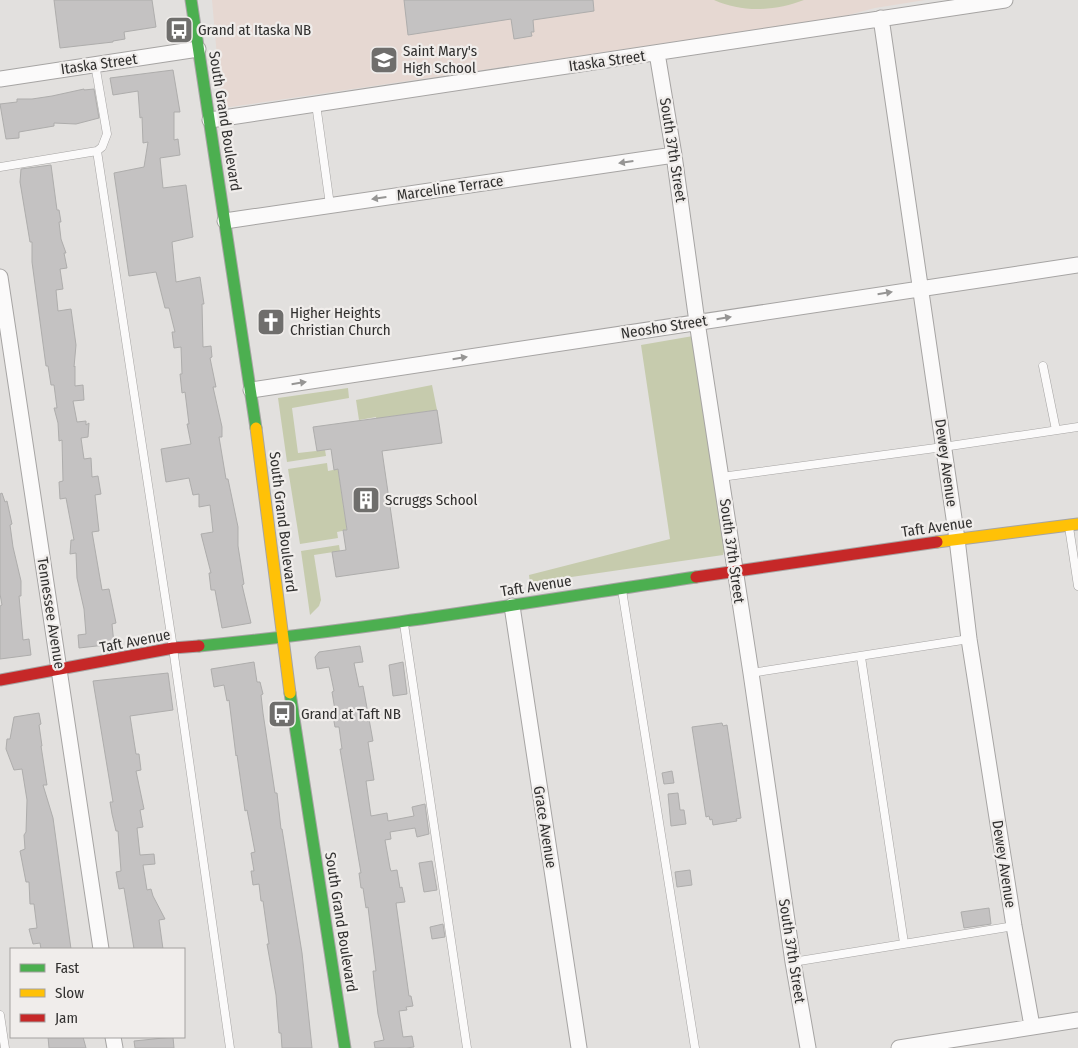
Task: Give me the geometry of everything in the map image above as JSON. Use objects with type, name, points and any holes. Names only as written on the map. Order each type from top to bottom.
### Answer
[{"type":"street","name":"South Grand Boulevard","points":[[191,0],[251,390],[282,638],[345,1048]]},
{"type":"street","name":"Itaska Street","points":[[210,120],[1005,0]]},
{"type":"street","name":"Dewey Avenue","points":[[881,18],[957,539],[969,639],[1014,926],[1032,1026]]},
{"type":"street","name":"Itaska Street","points":[[0,78],[198,49]]},
{"type":"street","name":"South 37th Street","points":[[657,53],[674,155],[697,322],[793,962],[808,1048]]},
{"type":"street","name":"Marceline Terrace","points":[[225,221],[674,155]]},
{"type":"street","name":"Neosho Street","points":[[251,390],[1078,265]]},
{"type":"street","name":"Tennessee Avenue","points":[[0,277],[101,948]]},
{"type":"street","name":"Taft Avenue","points":[[0,680],[172,648],[282,638],[404,622],[735,571],[1073,524]]},
{"type":"street","name":"Grace Avenue","points":[[512,606],[579,1048]]},
{"type":"street","points":[[899,1048],[985,1041],[1032,1026],[1078,1020]]},
{"type":"lane","points":[[0,167],[96,151],[102,147],[107,134],[96,64]]},
{"type":"lane","points":[[316,104],[330,205]]},
{"type":"lane","points":[[96,151],[172,648],[230,1048]]},
{"type":"lane","points":[[1043,366],[1056,430]]},
{"type":"lane","points":[[721,477],[1078,427]]},
{"type":"lane","points":[[1073,524],[1078,586]]},
{"type":"lane","points":[[622,588],[695,1048]]},
{"type":"lane","points":[[404,622],[467,1048]]},
{"type":"lane","points":[[751,673],[969,639]]},
{"type":"lane","points":[[861,657],[904,943]]},
{"type":"lane","points":[[793,962],[1014,926]]},
{"type":"lane","points":[[0,1015],[5,1048]]},
{"type":"shaded area","name":"Saint Mary's High School","points":[[212,0],[925,0],[875,8],[837,18],[230,107],[225,106],[221,102]]},
{"type":"green space","points":[[714,0],[804,0],[770,8],[748,9]]},
{"type":"green space","points":[[693,336],[725,548],[723,555],[530,583],[529,575],[670,539],[641,345]]},
{"type":"green space","points":[[432,385],[437,410],[386,417],[377,422],[376,417],[359,420],[356,400]]},
{"type":"green space","points":[[348,388],[349,398],[292,408],[298,453],[325,450],[326,456],[287,462],[278,398]]},
{"type":"green space","points":[[327,463],[328,471],[338,469],[347,530],[337,532],[338,538],[300,544],[288,469]]},
{"type":"green space","points":[[339,545],[340,551],[314,555],[321,600],[319,606],[310,615],[301,551]]},
{"type":"building","points":[[54,0],[152,0],[156,27],[124,32],[125,39],[113,42],[60,48]]},
{"type":"building","name":"Saint Mary's High School","points":[[404,0],[593,0],[594,11],[533,20],[534,32],[531,32],[532,36],[514,39],[511,19],[408,35]]},
{"type":"building","points":[[173,70],[180,112],[174,112],[174,140],[178,139],[180,155],[160,158],[163,188],[186,185],[193,237],[172,242],[176,282],[200,277],[204,304],[202,304],[203,347],[211,346],[212,357],[210,358],[216,387],[213,387],[222,427],[222,437],[219,437],[226,479],[228,479],[238,527],[238,546],[244,584],[242,585],[251,623],[222,628],[215,590],[211,590],[209,573],[211,573],[201,534],[213,532],[210,505],[199,507],[199,494],[193,495],[189,478],[166,482],[161,449],[191,444],[187,424],[189,424],[185,392],[182,393],[180,374],[182,374],[181,347],[174,348],[172,332],[175,332],[169,308],[165,308],[156,272],[129,276],[114,173],[144,167],[148,142],[143,143],[138,91],[113,95],[110,78]]},
{"type":"building","points":[[84,89],[94,89],[99,118],[76,124],[54,123],[54,126],[19,132],[19,138],[6,139],[0,104],[17,102],[17,99],[32,99]]},
{"type":"building","points":[[51,165],[67,268],[60,269],[63,289],[56,290],[58,311],[71,309],[76,345],[75,386],[83,385],[84,400],[73,401],[77,422],[86,421],[86,425],[89,423],[88,437],[81,438],[84,459],[91,458],[92,477],[98,476],[101,494],[95,495],[99,531],[92,532],[102,590],[109,589],[116,623],[112,624],[114,644],[79,648],[78,635],[86,634],[84,609],[77,578],[76,553],[70,554],[71,540],[74,540],[66,498],[60,499],[59,482],[63,481],[62,440],[59,441],[58,423],[54,408],[57,408],[54,385],[51,385],[48,366],[46,366],[32,262],[32,242],[30,242],[20,182],[21,169]]},
{"type":"building","name":"Scruggs School","points":[[437,410],[442,443],[382,451],[399,568],[336,577],[332,552],[346,550],[343,530],[347,530],[338,469],[334,470],[331,449],[317,451],[313,427]]},
{"type":"building","points":[[2,493],[5,502],[7,501],[12,524],[10,525],[13,547],[21,581],[21,596],[19,596],[23,640],[29,639],[31,655],[0,659],[0,606],[2,605],[0,594],[0,494]]},
{"type":"building","points":[[360,646],[363,662],[354,663],[359,687],[363,686],[373,741],[368,742],[374,780],[366,781],[371,816],[387,813],[388,821],[414,816],[412,807],[425,804],[429,834],[417,837],[415,828],[390,832],[391,839],[385,840],[390,868],[391,871],[397,870],[405,902],[396,903],[409,996],[411,996],[413,1006],[406,1007],[407,1010],[399,1011],[403,1037],[412,1036],[414,1047],[406,1048],[375,1048],[374,1042],[384,1040],[378,1014],[374,981],[373,971],[376,971],[368,907],[366,908],[363,888],[361,888],[359,873],[361,873],[340,749],[342,749],[339,727],[335,727],[332,711],[335,710],[332,692],[334,691],[329,667],[317,669],[315,657],[319,652]]},
{"type":"building","points":[[254,662],[257,682],[260,682],[263,694],[261,695],[263,713],[275,793],[277,793],[281,829],[302,953],[312,1048],[282,1048],[276,995],[267,944],[269,944],[263,901],[261,901],[259,884],[253,885],[251,871],[254,871],[251,853],[255,852],[247,810],[245,811],[229,700],[227,701],[224,685],[214,687],[211,669]]},
{"type":"building","points":[[403,662],[407,694],[393,696],[389,665]]},
{"type":"building","points":[[168,673],[173,710],[130,716],[136,754],[139,754],[141,770],[136,771],[144,809],[140,810],[143,827],[137,828],[140,855],[154,854],[155,864],[143,865],[147,890],[151,889],[165,919],[159,920],[163,948],[134,948],[124,888],[119,889],[116,872],[121,871],[118,831],[116,831],[110,802],[113,802],[93,681]]},
{"type":"building","points":[[39,713],[41,746],[47,785],[43,785],[53,818],[71,948],[41,948],[40,943],[33,944],[29,929],[37,928],[34,904],[30,904],[29,882],[26,882],[20,851],[25,849],[24,835],[26,832],[27,800],[22,769],[14,770],[6,749],[14,717]]},
{"type":"building","points":[[722,723],[723,726],[727,725],[741,818],[736,819],[737,821],[713,825],[712,819],[710,820],[709,816],[706,817],[692,727]]},
{"type":"building","points":[[672,771],[674,783],[664,784],[662,773]]},
{"type":"building","points":[[678,793],[680,810],[684,810],[686,824],[671,826],[668,794]]},
{"type":"building","points":[[432,861],[437,890],[424,892],[419,863]]},
{"type":"building","points":[[690,870],[692,885],[677,887],[675,872]]},
{"type":"building","points":[[989,908],[991,924],[964,928],[961,912]]},
{"type":"building","points":[[443,924],[445,937],[432,939],[430,927]]},
{"type":"building","points":[[48,1038],[83,1038],[86,1048],[49,1048]]},
{"type":"building","points":[[173,1038],[174,1048],[135,1048],[134,1041]]},
{"type":"traffic: fast","points":[[191,0],[256,428]]},
{"type":"traffic: fast","points":[[199,646],[386,624],[696,577]]},
{"type":"traffic: fast","points":[[290,693],[345,1048]]},
{"type":"traffic: slow","points":[[256,428],[290,693]]},
{"type":"traffic: slow","points":[[937,542],[1078,524]]},
{"type":"traffic: jam","points":[[696,577],[937,542]]},
{"type":"traffic: jam","points":[[0,680],[173,648],[199,646]]},
{"type":"place","name":"Grand at Itaska NB","points":[[179,30]]},
{"type":"place","name":"Saint Mary's High School","points":[[384,60]]},
{"type":"place","name":"Higher Heights Christian Church","points":[[271,322]]},
{"type":"place","name":"Scruggs School","points":[[366,500]]},
{"type":"place","name":"Grand at Taft NB","points":[[282,714]]}]
